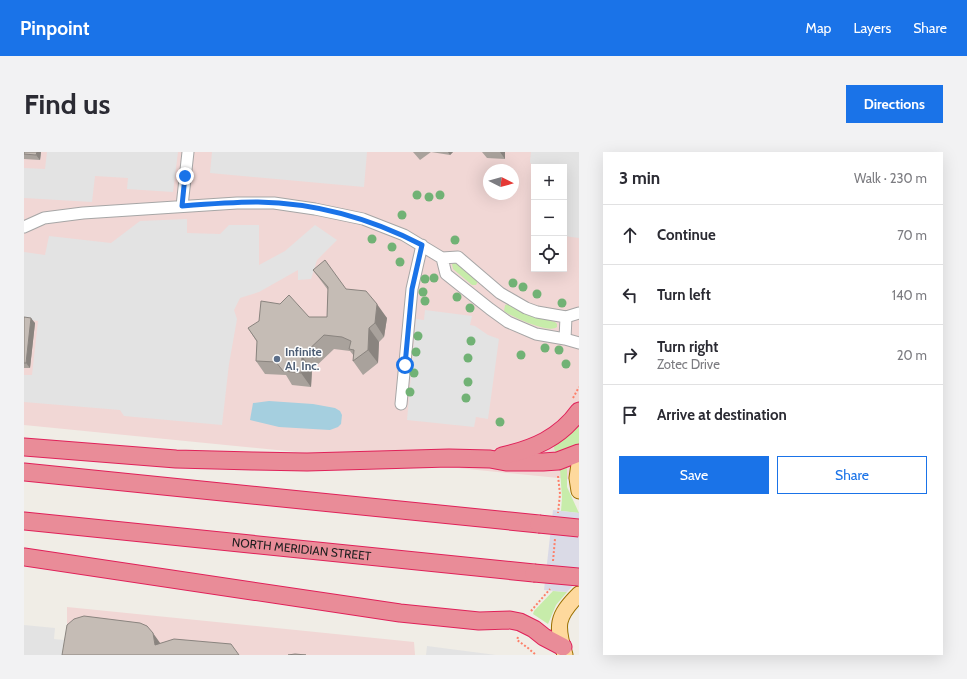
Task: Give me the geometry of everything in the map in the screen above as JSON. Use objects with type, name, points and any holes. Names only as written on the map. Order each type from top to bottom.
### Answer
[{"type":"highway","points":[[490,459],[532,448],[545,442],[569,423],[579,411]]},
{"type":"highway","points":[[24,447],[204,460],[307,462],[490,459],[506,462],[553,462],[579,453]]},
{"type":"highway","points":[[24,472],[579,528]]},
{"type":"highway","name":"NORTH MERIDIAN STREET","points":[[24,521],[579,577]]},
{"type":"highway","points":[[24,557],[400,613],[479,621],[515,621],[534,628],[564,651]]},
{"type":"main road","points":[[579,464],[576,474],[579,491]]},
{"type":"main road","points":[[564,651],[559,628],[560,618],[569,604],[579,594]]},
{"type":"street","points":[[182,206],[188,152]]},
{"type":"street","points":[[24,226],[44,218],[83,213],[247,202],[290,205],[363,219],[404,236],[422,245],[442,258],[458,257],[500,293],[526,308],[537,312],[566,317],[579,313]]},
{"type":"street","points":[[401,404],[412,289],[422,245]]},
{"type":"street","points":[[442,258],[446,274],[508,322],[536,334],[579,343]]},
{"type":"street","points":[[565,339],[566,317]]},
{"type":"path","points":[[557,519],[560,494],[558,474]]},
{"type":"path","points":[[552,563],[556,534]]},
{"type":"path","points":[[531,611],[550,590],[550,584]]},
{"type":"path","points":[[518,636],[517,640],[536,655]]},
{"type":"shaded area","points":[[24,152],[579,152],[579,480],[24,425]]},
{"type":"shaded area","points":[[47,152],[178,152],[173,192],[127,189],[128,178],[95,176],[92,202],[24,198],[24,168],[45,169]]},
{"type":"shaded area","points":[[212,152],[367,152],[364,187],[210,173]]},
{"type":"shaded area","points":[[531,152],[579,152],[579,238],[567,236],[567,164],[531,164]]},
{"type":"shaded area","points":[[187,219],[187,233],[220,234],[229,225],[259,225],[259,265],[285,251],[315,225],[337,240],[317,260],[311,279],[298,280],[298,270],[259,292],[240,298],[234,310],[237,319],[229,364],[222,425],[124,416],[120,410],[24,402],[24,375],[32,375],[38,321],[24,319],[24,252],[45,255],[49,236],[111,243],[140,221]]},
{"type":"shaded area","points":[[425,310],[472,316],[470,325],[475,326],[488,335],[499,339],[488,419],[476,417],[474,427],[407,420],[416,319],[424,320]]},
{"type":"shaded area","points":[[553,510],[579,513],[579,579],[567,592],[544,590]]},
{"type":"shaded area","points":[[67,607],[414,642],[415,655],[67,655]]},
{"type":"shaded area","points":[[24,625],[55,628],[54,639],[64,640],[62,655],[24,655]]},
{"type":"shaded area","points":[[427,646],[496,655],[426,655]]},
{"type":"green space","points":[[456,262],[478,281],[476,285],[472,285],[453,269],[452,264]]},
{"type":"green space","points":[[508,304],[528,315],[555,322],[557,327],[553,329],[539,327],[515,317],[504,311],[505,305]]},
{"type":"green space","points":[[579,421],[579,445],[556,455],[553,444]]},
{"type":"green space","points":[[567,467],[567,487],[579,513],[561,511],[562,498],[560,469]]},
{"type":"green space","points":[[553,591],[567,592],[556,605],[548,624],[533,614],[534,611]]},
{"type":"water","points":[[269,401],[313,404],[335,408],[340,411],[342,415],[341,424],[330,430],[279,427],[250,420],[253,403]]},
{"type":"building","points":[[24,152],[37,152],[36,155],[24,154]]},
{"type":"building","points":[[325,260],[346,289],[366,291],[377,304],[375,323],[369,328],[368,350],[353,361],[354,350],[349,349],[351,341],[342,337],[324,335],[302,356],[301,373],[283,371],[276,362],[256,361],[257,341],[248,328],[259,321],[261,301],[280,304],[289,295],[309,317],[327,317],[328,287],[313,270]]},
{"type":"building","points":[[24,317],[31,318],[26,363],[24,363]]},
{"type":"building","points":[[84,616],[140,623],[147,626],[153,633],[155,645],[174,639],[231,644],[239,655],[62,655],[67,625],[74,619]]},
{"type":"place","name":"Infinite AI, Inc.","points":[[277,359]]},
{"type":"route","points":[[185,176],[182,206],[260,202],[315,209],[363,219],[422,245],[412,289],[405,365]]}]
